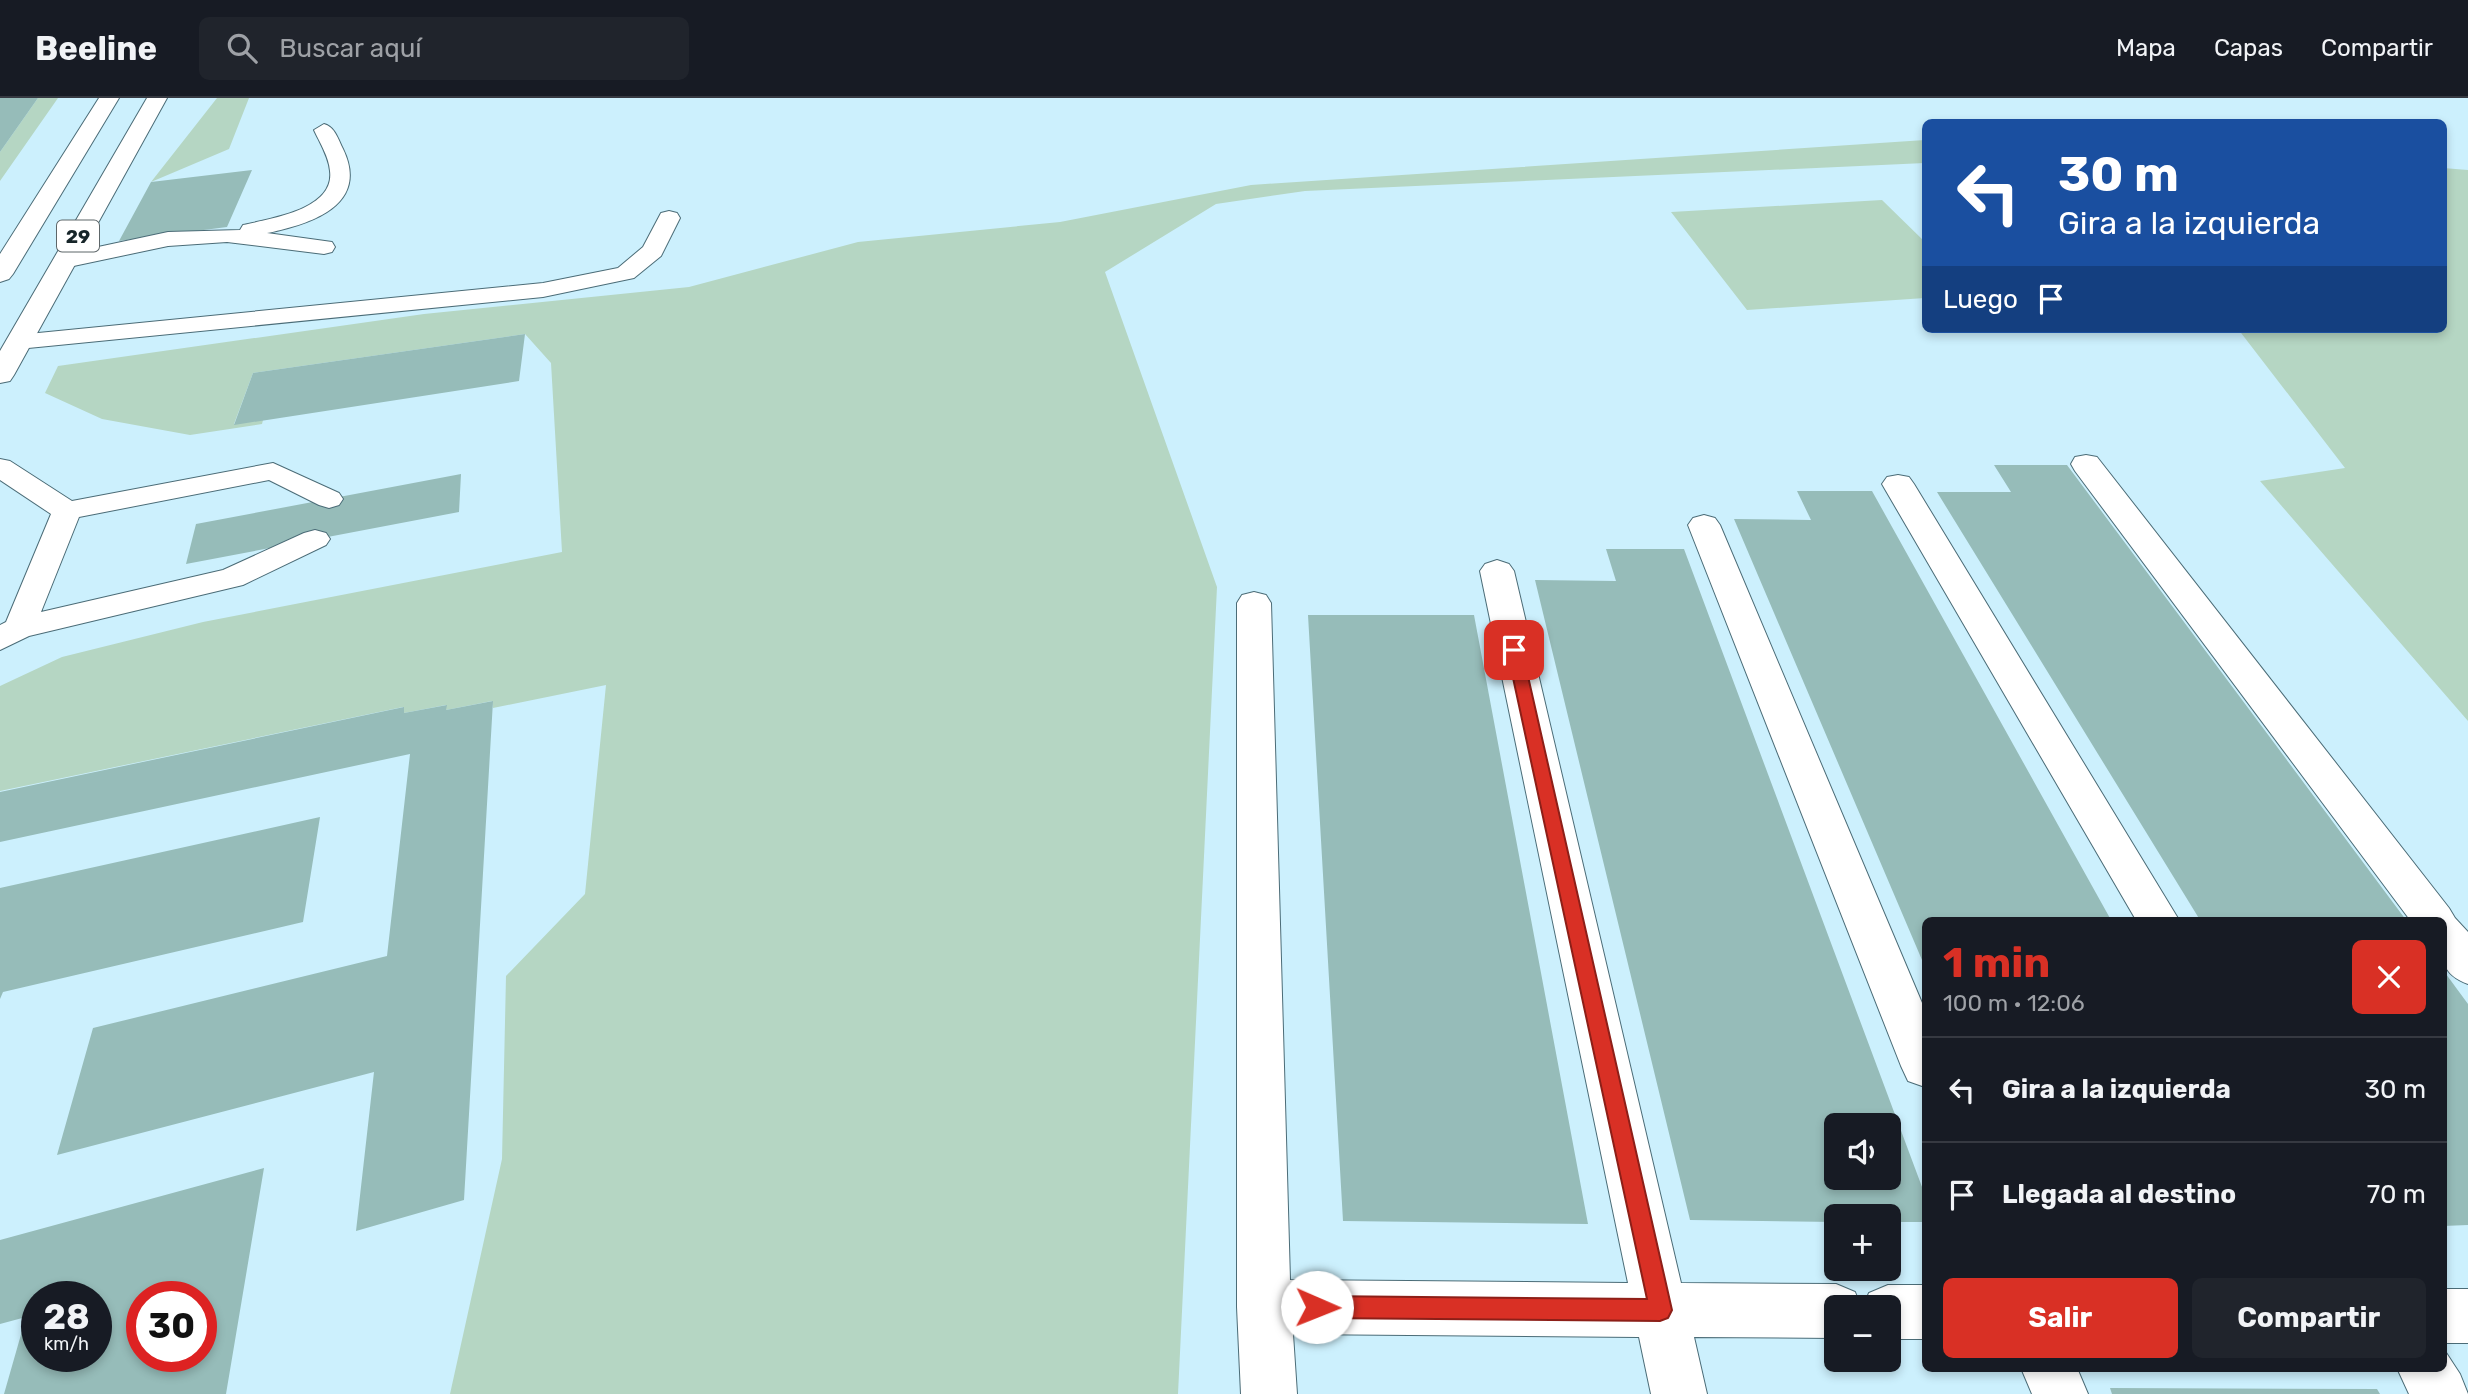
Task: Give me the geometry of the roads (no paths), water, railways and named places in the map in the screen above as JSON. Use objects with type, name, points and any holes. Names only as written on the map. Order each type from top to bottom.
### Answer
[{"type":"street","name":"29","points":[[0,274],[109,98]]},
{"type":"street","name":"29","points":[[0,374],[157,98]]},
{"type":"street","points":[[2086,464],[2432,917]]},
{"type":"street","points":[[1898,484],[2156,917]]},
{"type":"street","points":[[1704,525],[1922,1059]]},
{"type":"street","points":[[1497,571],[1679,1394]]},
{"type":"street","points":[[1254,603],[1265,1307],[1269,1394]]},
{"type":"street","points":[[2447,937],[2468,965]]},
{"type":"street","points":[[1265,1307],[1824,1311]]},
{"type":"street","points":[[1901,1312],[1922,1312]]},
{"type":"street","points":[[2447,1316],[2468,1316]]},
{"type":"street","points":[[2051,1372],[2060,1394]]},
{"type":"street","points":[[2427,1372],[2440,1394]]},
{"type":"lane","points":[[64,261],[168,239],[227,235],[275,225],[317,211],[336,191],[341,174],[324,130]]},
{"type":"lane","points":[[18,342],[543,290],[626,273],[653,251],[668,218]]},
{"type":"lane","points":[[227,235],[324,247]]},
{"type":"lane","points":[[0,467],[67,511],[272,471],[329,499]]},
{"type":"lane","points":[[10,634],[67,511]]},
{"type":"lane","points":[[10,634],[232,578],[315,539]]}]
